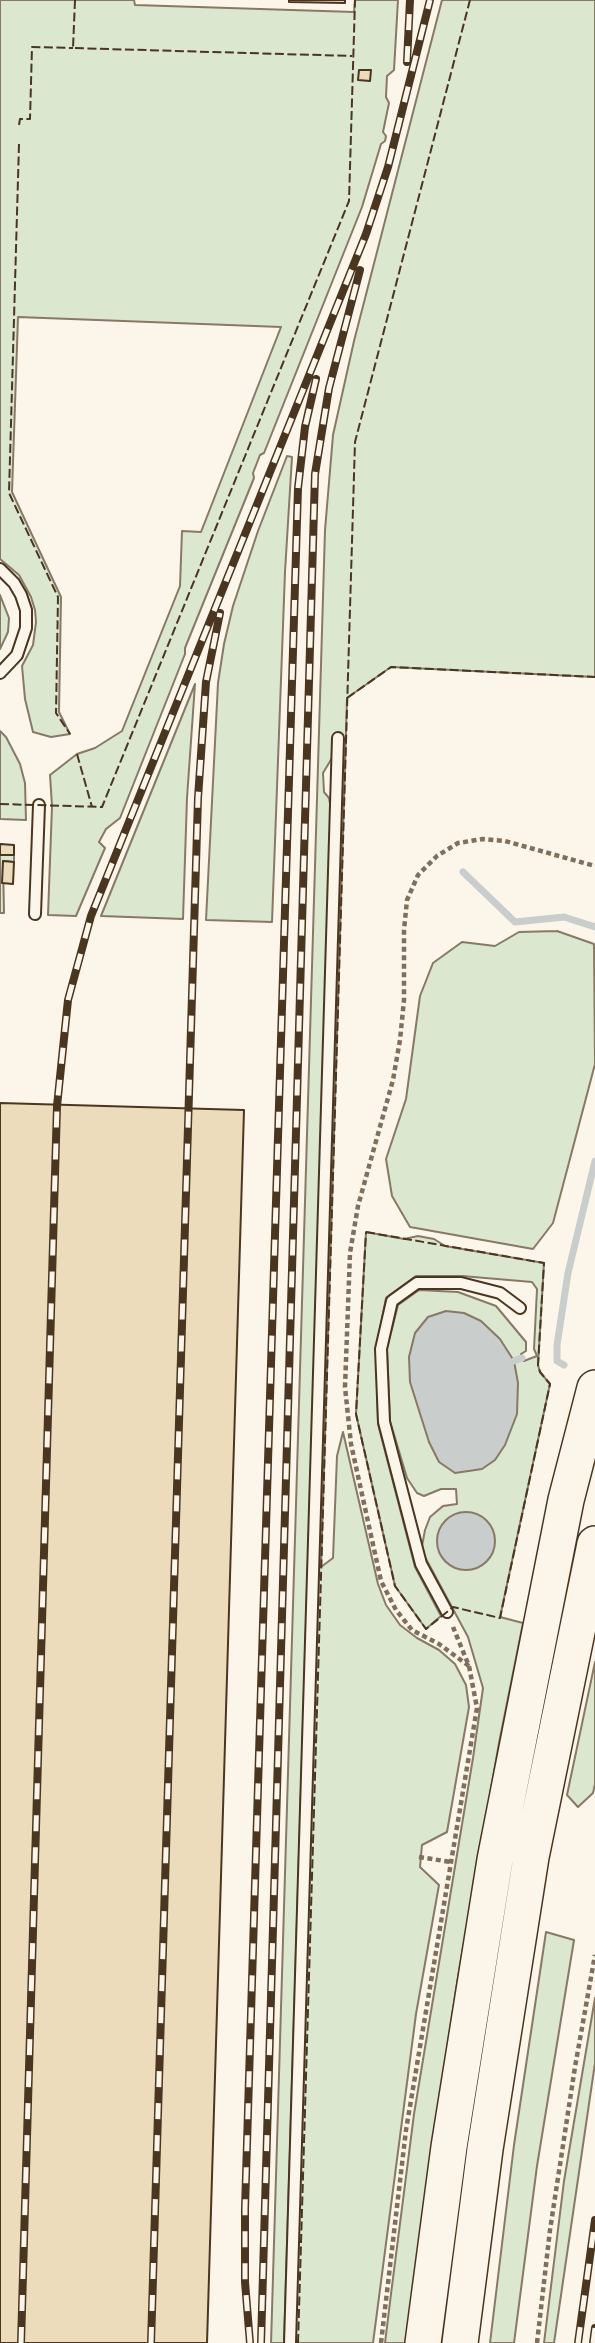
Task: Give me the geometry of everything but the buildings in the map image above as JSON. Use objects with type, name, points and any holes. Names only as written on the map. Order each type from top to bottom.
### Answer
[{"type":"main road","points":[[423,2343],[449,2147],[495,1860],[566,1500],[595,1388]]},
{"type":"main road","points":[[460,2343],[485,2149],[530,1857],[595,1544]]},
{"type":"lane","points":[[0,569],[21,595],[26,610],[26,628],[17,655],[0,673]]},
{"type":"lane","points":[[290,2343],[338,738]]},
{"type":"lane","points":[[35,914],[38,805]]},
{"type":"lane","points":[[447,1612],[421,1564],[384,1422],[381,1349],[392,1301],[417,1283],[461,1283],[500,1293],[520,1308]]},
{"type":"path","points":[[469,1665],[439,1644],[412,1630],[396,1610],[381,1581],[351,1444],[345,1387],[350,1253],[358,1206],[396,1066],[404,1000],[407,900],[418,875],[437,856],[458,843],[483,839],[505,841],[595,866]]},
{"type":"path","points":[[381,2343],[406,2130],[477,1707],[469,1665],[447,1612]]},
{"type":"path","points":[[419,1857],[451,1862]]},
{"type":"path","points":[[537,2343],[554,2203],[595,1955]]},
{"type":"green space","points":[[0,0],[134,0],[135,5],[354,12],[355,0],[398,0],[394,70],[387,76],[386,97],[389,103],[383,132],[386,136],[381,144],[362,207],[264,453],[260,455],[253,473],[254,478],[120,818],[106,829],[99,842],[105,848],[76,916],[48,915],[52,806],[50,775],[77,754],[95,748],[122,731],[180,586],[182,531],[201,532],[281,327],[18,317],[12,492],[61,597],[59,712],[70,734],[51,737],[33,732],[25,699],[22,666],[33,645],[35,610],[19,575],[0,559]]},
{"type":"green space","points":[[442,0],[595,0],[595,677],[391,667],[347,698],[321,1567],[333,1558],[337,1456],[343,1432],[378,1584],[386,1605],[400,1625],[439,1650],[455,1664],[466,1685],[469,1707],[447,1832],[422,1845],[420,1867],[439,1885],[416,2014],[373,2343],[294,2343],[341,738],[333,738],[332,758],[323,773],[324,792],[329,798],[331,809],[284,2343],[271,2343],[325,530],[333,435],[354,341]]},
{"type":"green space","points":[[287,456],[292,457],[272,922],[206,920],[218,683],[224,644],[233,606],[258,531]]},
{"type":"green space","points":[[0,595],[9,618],[8,632],[0,649]]},
{"type":"green space","points":[[195,684],[187,798],[183,919],[101,916]]},
{"type":"green space","points":[[0,731],[20,764],[25,783],[26,820],[0,819]]},
{"type":"green space","points":[[0,855],[14,855],[14,862],[3,861],[4,913],[0,913]]},
{"type":"green space","points":[[557,931],[594,944],[595,1064],[553,1223],[533,1249],[410,1227],[392,1196],[386,1159],[406,1099],[420,996],[433,963],[462,942],[495,946],[519,932]]},
{"type":"green space","points":[[366,1232],[404,1239],[418,1236],[434,1239],[445,1246],[544,1263],[538,1365],[550,1384],[500,1617],[523,1623],[458,1977],[436,2121],[408,2343],[385,2343],[414,2114],[483,1688],[468,1637],[425,1557],[422,1546],[430,1517],[443,1506],[457,1504],[456,1489],[441,1489],[424,1496],[417,1493],[407,1478],[390,1421],[387,1348],[398,1305],[419,1290],[458,1292],[496,1306],[526,1342],[526,1351],[521,1354],[524,1361],[537,1356],[534,1349],[537,1289],[532,1282],[462,1276],[416,1276],[386,1298],[376,1349],[378,1424],[415,1567],[441,1616],[426,1629],[395,1586],[356,1414]]},
{"type":"green space","points":[[595,1662],[595,1784],[593,1793],[578,1807],[567,1795]]},
{"type":"green space","points":[[546,1932],[574,1940],[537,2166],[514,2343],[490,2343],[514,2145]]},
{"type":"green space","points":[[595,1998],[595,2063],[554,2343],[544,2343],[564,2181]]},
{"type":"shaded area","points":[[446,1311],[464,1313],[481,1321],[500,1339],[514,1361],[518,1383],[517,1414],[505,1445],[495,1460],[482,1469],[455,1473],[439,1462],[429,1442],[410,1382],[409,1357],[415,1333],[428,1317]]},
{"type":"shaded area","points":[[466,1512],[477,1514],[490,1525],[495,1541],[493,1552],[482,1565],[466,1570],[455,1568],[442,1557],[437,1541],[439,1530],[450,1517]]},
{"type":"waterway","points":[[463,872],[515,922],[564,917],[595,927]]},
{"type":"waterway","points":[[564,1365],[557,1361],[557,1345],[568,1273],[595,1161]]},
{"type":"waterway","points":[[514,1361],[522,1358]]},
{"type":"railway","points":[[407,62],[410,0]]},
{"type":"railway","points":[[21,2343],[57,1106],[68,1000],[91,916],[366,234],[388,167],[430,0]]},
{"type":"railway","points":[[261,2343],[315,474],[329,388],[360,270]]},
{"type":"railway","points":[[250,2343],[245,2282],[245,2208],[298,488],[305,427],[316,379]]},
{"type":"railway","points":[[151,2343],[198,798],[206,682],[220,613]]},
{"type":"railway","points":[[578,2343],[595,2220]]},
{"type":"railway","points":[[593,2343],[595,2328]]},
{"type":"fence","points":[[75,0],[73,48],[352,56]]},
{"type":"fence","points":[[0,804],[102,807],[349,201],[355,0]]},
{"type":"fence","points":[[298,2343],[355,442],[470,0]]},
{"type":"fence","points":[[19,125],[20,119],[30,119],[32,47],[73,48]]},
{"type":"fence","points":[[19,144],[9,493],[58,597],[56,713],[70,734]]},
{"type":"fence","points":[[347,698],[391,667],[595,677]]},
{"type":"fence","points":[[77,754],[92,807]]},
{"type":"fence","points":[[366,1232],[544,1263],[538,1365],[550,1384],[500,1618],[453,1607],[426,1629],[395,1586],[356,1414],[366,1232]]}]
